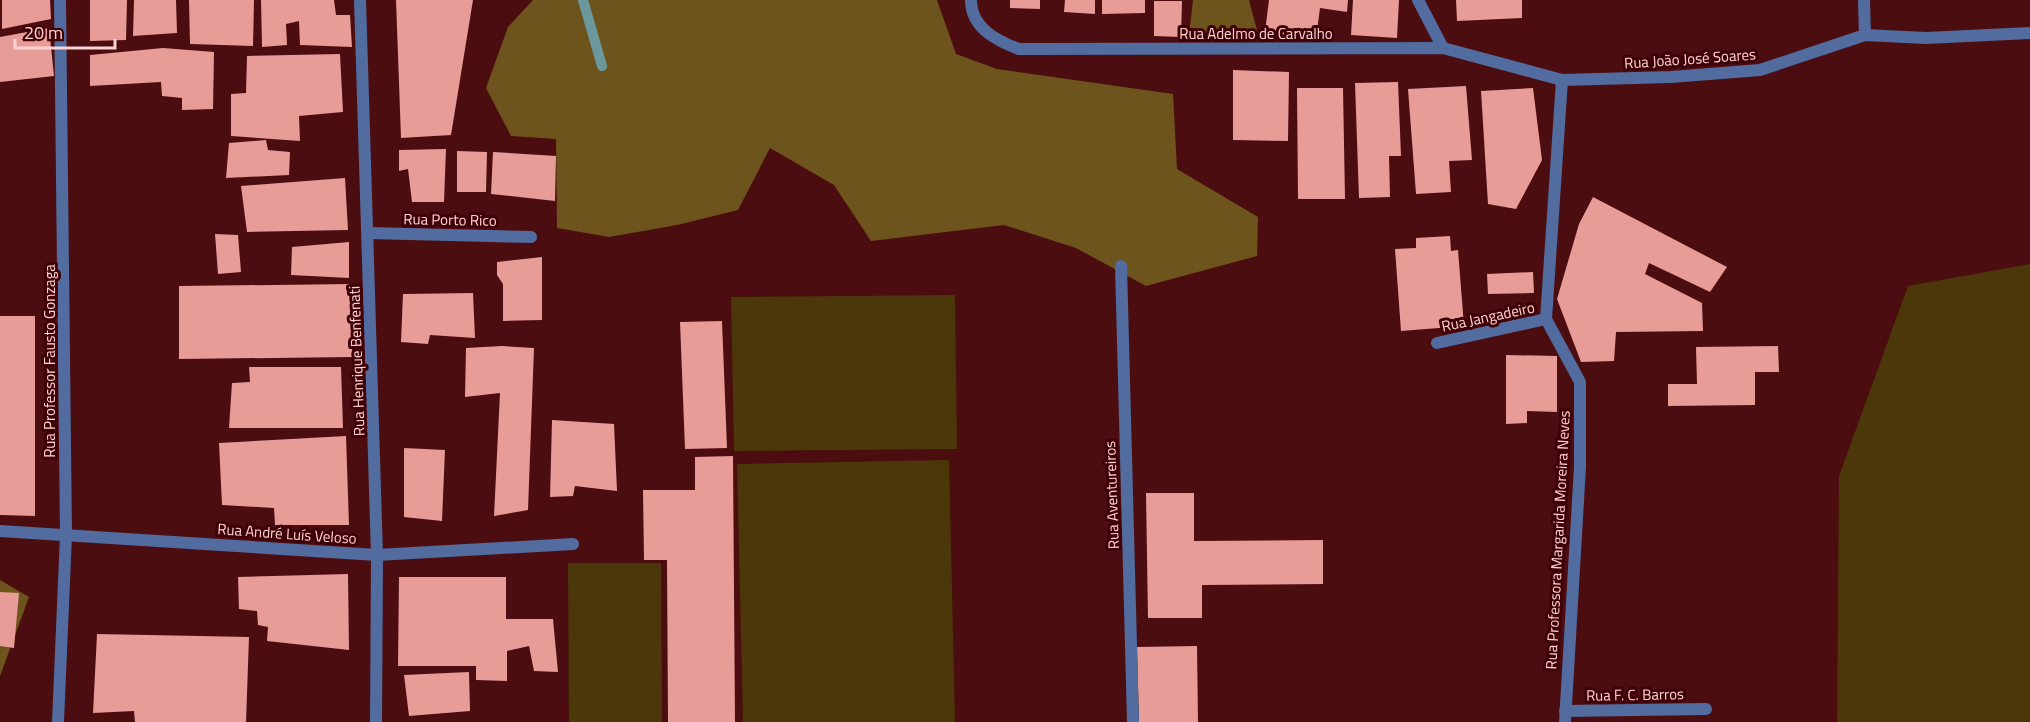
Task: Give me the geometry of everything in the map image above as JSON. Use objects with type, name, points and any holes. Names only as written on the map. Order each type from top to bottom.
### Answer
[{"type":"street","name":"Rua Professor Fausto Gonzaga","points":[[58,722],[66,535],[60,0]]},
{"type":"street","name":"Rua Henrique Benfenati","points":[[360,0],[377,555],[376,722]]},
{"type":"street","name":"Rua Adelmo de Carvalho","points":[[971,0],[979,25],[996,40],[1019,49],[1443,48],[1562,80]]},
{"type":"street","points":[[1418,0],[1443,48]]},
{"type":"street","points":[[1864,0],[1865,35]]},
{"type":"street","name":"Rua João José Soares","points":[[1562,80],[1671,77],[1760,70],[1865,35],[1926,38],[2030,33]]},
{"type":"street","points":[[1546,320],[1562,80]]},
{"type":"street","name":"Rua Porto Rico","points":[[368,233],[531,237]]},
{"type":"street","name":"Rua Aventureiros","points":[[1121,266],[1133,722]]},
{"type":"street","name":"Rua Jangadeiro","points":[[1437,343],[1546,320]]},
{"type":"street","name":"Rua Professora Margarida Moreira Neves","points":[[1546,320],[1580,382],[1580,467],[1565,716]]},
{"type":"street","name":"Rua André Luís Veloso","points":[[0,531],[377,555],[573,544]]},
{"type":"street","name":"Rua F. C. Barros","points":[[1565,716],[1706,709]]},
{"type":"shaded area","points":[[533,0],[937,0],[956,54],[997,69],[1173,94],[1177,169],[1258,217],[1257,256],[1146,286],[1076,248],[1004,225],[871,241],[834,185],[770,148],[738,210],[677,225],[609,237],[557,228],[556,139],[511,136],[486,88],[508,27]]},
{"type":"shaded area","points":[[1193,0],[1249,0],[1259,38],[1189,36]]},
{"type":"shaded area","points":[[2030,264],[2030,722],[1837,722],[1839,476],[1908,286]]},
{"type":"shaded area","points":[[955,295],[957,449],[734,451],[731,297]]},
{"type":"shaded area","points":[[949,460],[955,722],[743,722],[737,464]]},
{"type":"shaded area","points":[[568,563],[661,563],[662,722],[569,722]]},
{"type":"shaded area","points":[[0,580],[29,597],[0,676]]},
{"type":"building","points":[[2,0],[50,0],[51,19],[2,29]]},
{"type":"building","points":[[90,0],[127,0],[126,40],[90,41]]},
{"type":"building","points":[[134,0],[176,0],[177,33],[133,36]]},
{"type":"building","points":[[189,0],[254,0],[253,46],[190,44]]},
{"type":"building","points":[[261,0],[334,0],[336,15],[350,15],[352,47],[300,45],[299,21],[286,24],[287,45],[262,47]]},
{"type":"building","points":[[396,0],[473,0],[451,135],[401,138]]},
{"type":"building","points":[[1010,0],[1040,0],[1040,9],[1010,8]]},
{"type":"building","points":[[1065,0],[1095,0],[1095,14],[1064,12]]},
{"type":"building","points":[[1102,0],[1145,0],[1145,13],[1102,14]]},
{"type":"building","points":[[1269,0],[1348,0],[1347,12],[1320,8],[1316,39],[1265,32]]},
{"type":"building","points":[[1353,0],[1399,0],[1397,38],[1351,35]]},
{"type":"building","points":[[1456,0],[1522,0],[1522,18],[1457,21]]},
{"type":"building","points":[[1154,1],[1182,1],[1181,37],[1154,36]]},
{"type":"building","points":[[49,28],[54,76],[0,82],[0,37]]},
{"type":"building","points":[[163,48],[214,52],[213,109],[182,110],[182,98],[162,96],[161,82],[90,86],[90,55]]},
{"type":"building","points":[[340,54],[343,112],[299,116],[300,141],[231,136],[231,94],[246,93],[247,56]]},
{"type":"building","points":[[1233,70],[1289,72],[1288,141],[1233,140]]},
{"type":"building","points":[[1398,82],[1401,156],[1389,156],[1390,197],[1359,198],[1355,83]]},
{"type":"building","points":[[1466,86],[1472,160],[1449,161],[1451,192],[1416,194],[1408,89]]},
{"type":"building","points":[[1297,88],[1343,88],[1345,199],[1298,199]]},
{"type":"building","points":[[1533,88],[1542,160],[1516,209],[1488,204],[1481,91]]},
{"type":"building","points":[[266,140],[268,150],[290,152],[289,175],[226,178],[229,143]]},
{"type":"building","points":[[446,149],[444,202],[412,202],[408,169],[399,171],[399,150]]},
{"type":"building","points":[[457,151],[487,152],[486,192],[457,192]]},
{"type":"building","points":[[493,152],[556,156],[555,201],[491,194]]},
{"type":"building","points":[[345,178],[348,230],[247,232],[241,186]]},
{"type":"building","points":[[1593,197],[1727,267],[1710,292],[1649,263],[1645,274],[1702,303],[1703,331],[1616,332],[1614,361],[1581,362],[1557,299],[1579,224]]},
{"type":"building","points":[[215,234],[238,235],[241,272],[218,274]]},
{"type":"building","points":[[1450,236],[1451,251],[1458,250],[1464,326],[1401,331],[1395,249],[1416,248],[1416,238]]},
{"type":"building","points":[[349,242],[349,278],[291,275],[292,247]]},
{"type":"building","points":[[542,257],[542,320],[503,321],[503,284],[497,275],[497,262]]},
{"type":"building","points":[[1533,272],[1534,293],[1488,294],[1487,274]]},
{"type":"building","points":[[351,284],[352,357],[179,359],[179,286]]},
{"type":"building","points":[[473,293],[475,338],[430,335],[428,344],[401,342],[403,294]]},
{"type":"building","points":[[0,316],[35,316],[35,516],[0,515]]},
{"type":"building","points":[[722,321],[727,448],[685,449],[680,322]]},
{"type":"building","points":[[502,346],[534,348],[528,510],[494,516],[500,393],[465,397],[466,348]]},
{"type":"building","points":[[1778,346],[1779,372],[1755,372],[1755,405],[1668,406],[1668,384],[1697,384],[1696,347]]},
{"type":"building","points":[[1506,355],[1557,356],[1557,412],[1527,411],[1527,423],[1506,424]]},
{"type":"building","points":[[249,367],[341,367],[343,428],[229,428],[232,383],[250,382]]},
{"type":"building","points":[[552,420],[614,424],[617,491],[575,486],[573,496],[550,497]]},
{"type":"building","points":[[346,436],[349,525],[275,525],[274,508],[222,505],[219,443]]},
{"type":"building","points":[[404,448],[445,450],[442,521],[404,517]]},
{"type":"building","points":[[733,456],[735,722],[668,722],[667,560],[644,560],[643,490],[695,490],[695,457]]},
{"type":"building","points":[[1146,493],[1194,493],[1194,541],[1323,540],[1323,584],[1202,585],[1202,618],[1148,618]]},
{"type":"building","points":[[348,574],[349,650],[267,641],[268,627],[258,625],[257,611],[239,609],[238,577]]},
{"type":"building","points":[[399,577],[506,577],[506,619],[553,619],[558,672],[534,671],[529,646],[507,651],[507,681],[476,680],[476,666],[398,666]]},
{"type":"building","points":[[0,592],[19,593],[14,648],[0,646]]},
{"type":"building","points":[[97,634],[249,637],[246,722],[135,722],[134,711],[93,713]]},
{"type":"building","points":[[1197,646],[1198,722],[1139,722],[1137,647]]},
{"type":"building","points":[[469,672],[470,711],[409,716],[404,675]]},
{"type":"waterway","points":[[583,0],[602,66]]}]
